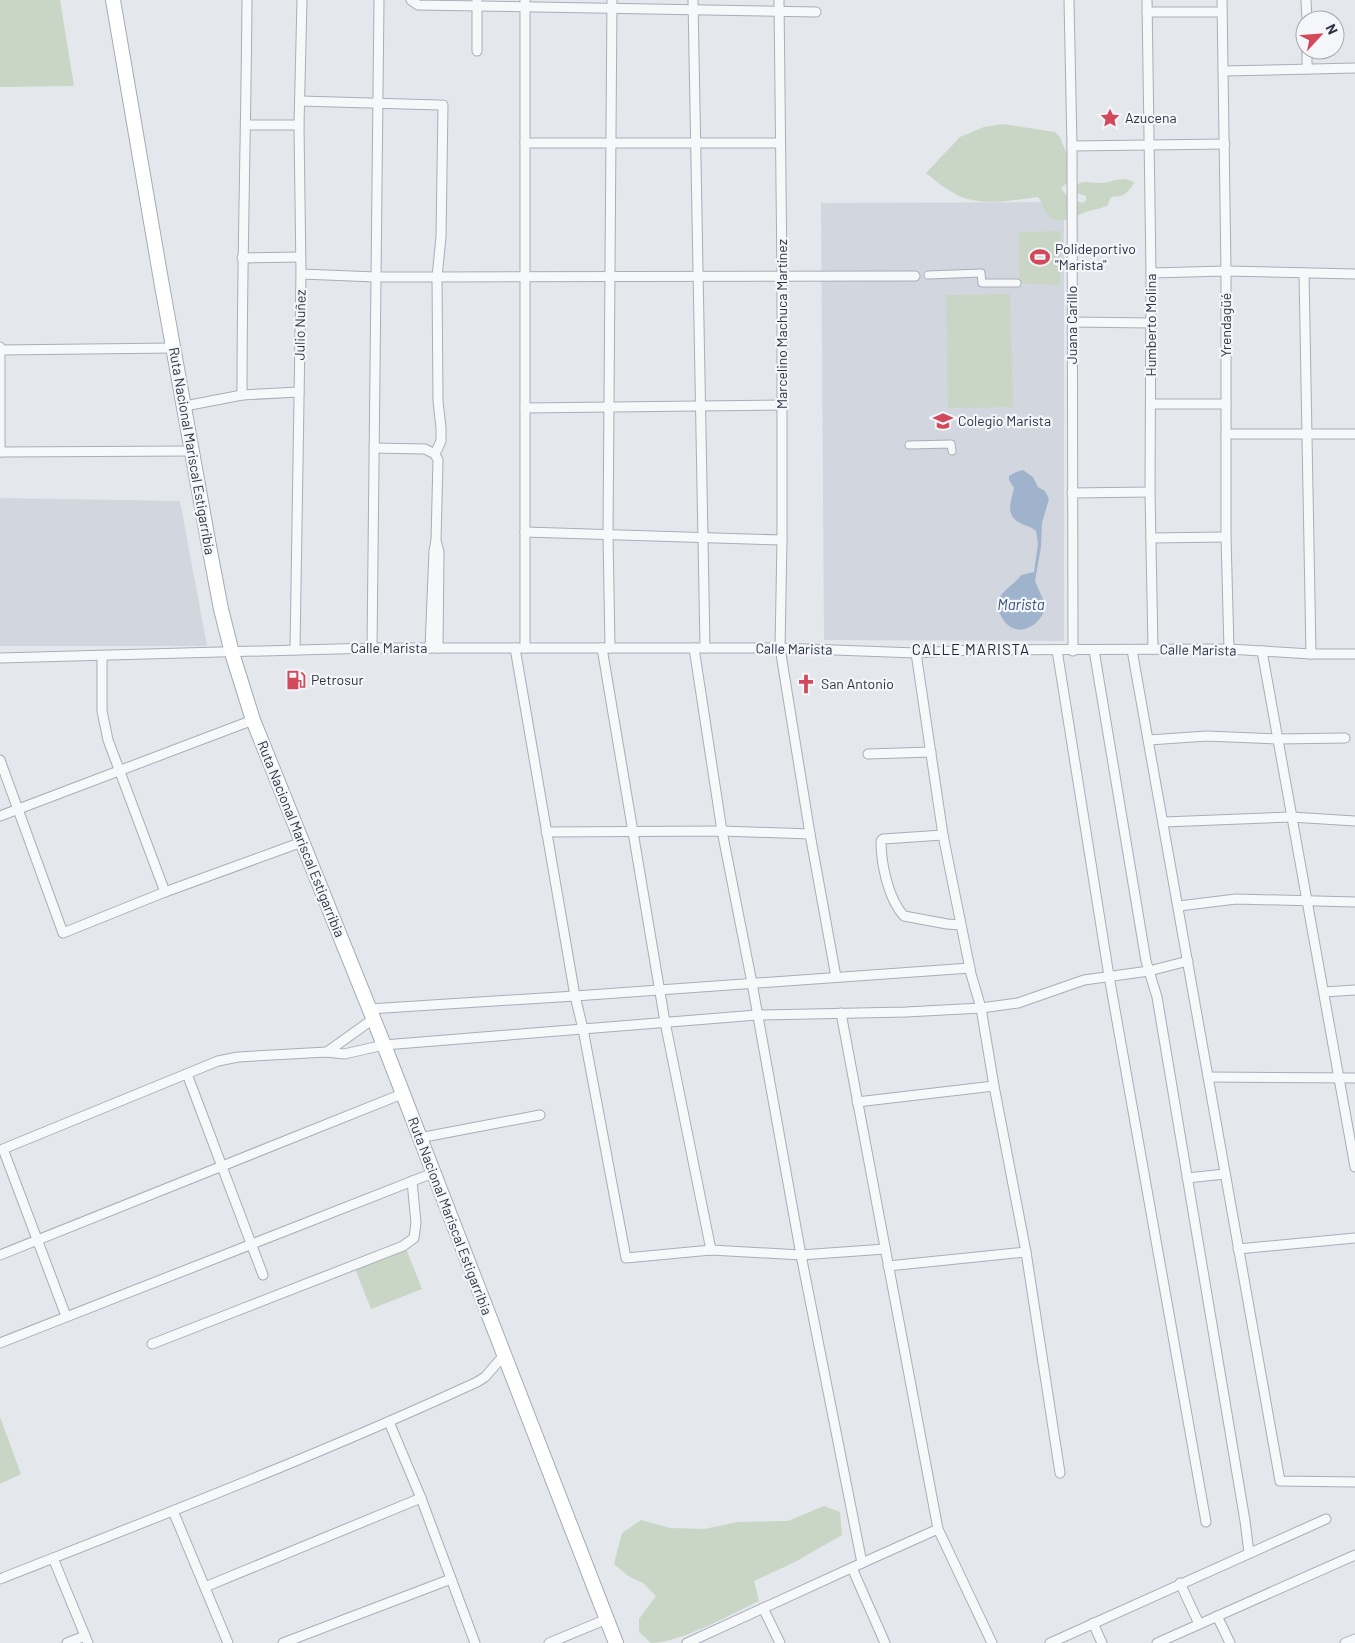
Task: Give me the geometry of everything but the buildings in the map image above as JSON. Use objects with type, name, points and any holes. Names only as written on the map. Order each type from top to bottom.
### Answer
[{"type":"main road","name":"Ruta Nacional Mariscal Estigarribia","points":[[113,0],[192,451],[221,609],[232,653],[253,720],[384,1045],[616,1643]]},
{"type":"street","points":[[242,395],[242,258],[247,0]]},
{"type":"street","name":"Julio Nuñez","points":[[295,650],[301,274],[299,125],[302,0]]},
{"type":"street","points":[[372,648],[379,0]]},
{"type":"street","points":[[412,0],[418,5],[477,3],[612,4],[693,10],[816,12]]},
{"type":"street","points":[[692,0],[701,538],[705,648]]},
{"type":"street","name":"Marcelino Machuca Martínez","points":[[779,0],[782,275],[780,648],[810,834],[836,977]]},
{"type":"street","name":"Juana Carillo","points":[[1069,0],[1072,146],[1073,650]]},
{"type":"street","name":"Humberto Molina","points":[[1147,0],[1151,273],[1150,492],[1153,649]]},
{"type":"street","name":"Yrendagüé","points":[[1222,0],[1226,271],[1226,537],[1229,649]]},
{"type":"street","points":[[477,3],[477,51]]},
{"type":"street","points":[[525,4],[525,532],[520,648],[546,832],[575,996],[583,1029],[626,1258],[711,1250],[801,1256],[885,1249]]},
{"type":"street","points":[[612,4],[606,648],[632,831],[665,1022],[711,1250]]},
{"type":"street","points":[[1147,12],[1222,12]]},
{"type":"street","points":[[1307,60],[1307,69]]},
{"type":"street","points":[[1223,71],[1355,68]]},
{"type":"street","points":[[300,101],[441,105],[441,237],[438,277],[438,401],[441,441],[434,454]]},
{"type":"street","points":[[246,125],[299,125]]},
{"type":"street","points":[[525,143],[780,143]]},
{"type":"street","points":[[1072,146],[1225,144]]},
{"type":"street","points":[[242,258],[300,257]]},
{"type":"street","points":[[1151,273],[1226,271],[1355,274]]},
{"type":"street","points":[[928,276],[981,273],[982,283],[1017,283]]},
{"type":"street","points":[[1304,273],[1311,654]]},
{"type":"street","points":[[301,274],[376,277],[915,276]]},
{"type":"street","points":[[1072,322],[1151,323]]},
{"type":"street","points":[[174,348],[0,349],[0,452],[192,451]]},
{"type":"street","points":[[185,406],[242,395],[299,392]]},
{"type":"street","points":[[525,408],[782,404]]},
{"type":"street","points":[[1150,404],[1226,404]]},
{"type":"street","points":[[1226,434],[1355,434]]},
{"type":"street","points":[[909,445],[951,444],[952,451]]},
{"type":"street","points":[[374,448],[425,449],[434,454],[438,460],[436,541],[439,552],[434,648]]},
{"type":"street","points":[[1072,493],[1150,492]]},
{"type":"street","points":[[525,532],[782,540]]},
{"type":"street","points":[[1151,538],[1226,537]]},
{"type":"street","name":"Calle Marista","points":[[0,658],[102,657],[372,648],[780,648],[916,653],[971,650],[1229,649],[1311,654],[1355,654]]},
{"type":"street","points":[[694,648],[722,831],[752,983],[801,1256],[862,1563]]},
{"type":"street","points":[[1057,650],[1109,976],[1206,1522]]},
{"type":"street","points":[[1094,650],[1146,961],[1157,997],[1249,1553]]},
{"type":"street","points":[[1132,650],[1280,1480],[1355,1482]]},
{"type":"street","points":[[1262,651],[1355,1167]]},
{"type":"street","points":[[916,653],[943,835],[970,968],[981,1008],[1026,1252],[1060,1473]]},
{"type":"street","points":[[102,657],[102,711],[108,740],[165,892]]},
{"type":"street","points":[[0,816],[253,720]]},
{"type":"street","points":[[1149,740],[1207,736],[1278,739],[1346,738]]},
{"type":"street","points":[[868,754],[931,752]]},
{"type":"street","points":[[0,760],[62,932],[302,842]]},
{"type":"street","points":[[1164,822],[1291,817],[1355,821]]},
{"type":"street","points":[[546,832],[722,831],[810,834]]},
{"type":"street","points":[[943,835],[883,839],[881,841],[881,859],[894,901],[904,916],[961,925]]},
{"type":"street","points":[[1179,906],[1236,899],[1355,902]]},
{"type":"street","points":[[66,1316],[3,1149],[218,1061],[238,1057],[327,1052],[344,1054],[384,1045],[757,1014],[906,1012],[981,1008],[1018,1003],[1084,980],[1149,971],[1188,961]]},
{"type":"street","points":[[327,1052],[371,1014],[660,989],[970,968]]},
{"type":"street","points":[[1324,992],[1355,990]]},
{"type":"street","points":[[841,1013],[938,1529],[992,1643]]},
{"type":"street","points":[[187,1074],[263,1275]]},
{"type":"street","points":[[1208,1077],[1355,1078]]},
{"type":"street","points":[[857,1102],[994,1086]]},
{"type":"street","points":[[0,1255],[402,1094]]},
{"type":"street","points":[[419,1138],[540,1115]]},
{"type":"street","points":[[0,1343],[433,1173]]},
{"type":"street","points":[[1188,1178],[1225,1174]]},
{"type":"street","points":[[152,1344],[403,1246],[414,1238],[416,1223],[412,1181]]},
{"type":"street","points":[[1238,1249],[1355,1238]]},
{"type":"street","points":[[888,1266],[1026,1252]]},
{"type":"street","points":[[0,1579],[173,1511],[390,1422],[477,1382],[485,1377],[504,1355]]},
{"type":"street","points":[[390,1422],[421,1498],[475,1643]]},
{"type":"street","points":[[204,1587],[421,1498]]},
{"type":"street","points":[[173,1511],[228,1643]]},
{"type":"street","points":[[1050,1643],[1326,1519]]},
{"type":"street","points":[[687,1643],[938,1529]]},
{"type":"street","points":[[1157,1643],[1355,1555]]},
{"type":"street","points":[[52,1558],[87,1640],[67,1643]]},
{"type":"street","points":[[852,1568],[885,1643]]},
{"type":"street","points":[[284,1643],[451,1579]]},
{"type":"street","points":[[1180,1583],[1199,1624]]},
{"type":"street","points":[[763,1608],[780,1643]]},
{"type":"street","points":[[1217,1616],[1230,1643]]},
{"type":"street","points":[[549,1643],[607,1619]]},
{"type":"street","points":[[1093,1623],[1102,1643]]},
{"type":"shaded area","name":"Colegio Marista","points":[[1064,202],[1064,641],[824,640],[821,203]]},
{"type":"shaded area","points":[[0,498],[180,501],[207,646],[0,646]]},
{"type":"green space","points":[[0,0],[60,0],[74,86],[0,87]]},
{"type":"green space","points":[[1003,124],[1055,132],[1060,137],[1070,162],[1068,182],[1061,188],[1069,199],[1083,203],[1086,200],[1086,196],[1077,193],[1074,187],[1083,182],[1104,183],[1126,179],[1134,183],[1125,194],[1111,197],[1108,205],[1059,220],[1048,215],[1038,197],[1012,201],[977,201],[951,192],[926,173],[960,137],[984,127]]},
{"type":"green space","name":"Polideportivo \"Marista\"","points":[[1061,231],[1060,285],[1019,283],[1019,232]]},
{"type":"green space","points":[[1010,294],[1013,407],[948,408],[946,295]]},
{"type":"green space","points":[[405,1246],[422,1289],[371,1309],[354,1266]]},
{"type":"green space","points":[[0,1417],[21,1474],[0,1484]]},
{"type":"green space","points":[[824,1506],[840,1512],[842,1535],[795,1562],[754,1581],[759,1601],[691,1633],[663,1642],[651,1643],[639,1632],[639,1619],[656,1596],[643,1583],[628,1576],[614,1564],[622,1533],[641,1520],[670,1528],[704,1529],[738,1522],[788,1521]]},
{"type":"water","name":"Marista","points":[[1023,470],[1033,477],[1038,487],[1045,491],[1049,499],[1042,523],[1041,547],[1035,581],[1046,606],[1043,614],[1033,625],[1019,630],[1006,624],[998,609],[998,601],[1002,593],[1021,575],[1034,572],[1038,544],[1036,531],[1016,521],[1010,508],[1014,488],[1009,480],[1009,476]]},
{"type":"place","name":"Azucena","points":[[1110,118]]},
{"type":"place","name":"Polideportivo \"Marista\"","points":[[1040,257]]},
{"type":"place","name":"Colegio Marista","points":[[943,421]]},
{"type":"place","name":"Petrosur","points":[[296,680]]},
{"type":"place","name":"San Antonio","points":[[806,684]]},
{"type":"district","name":"CALLE MARISTA","points":[[971,650]]}]
